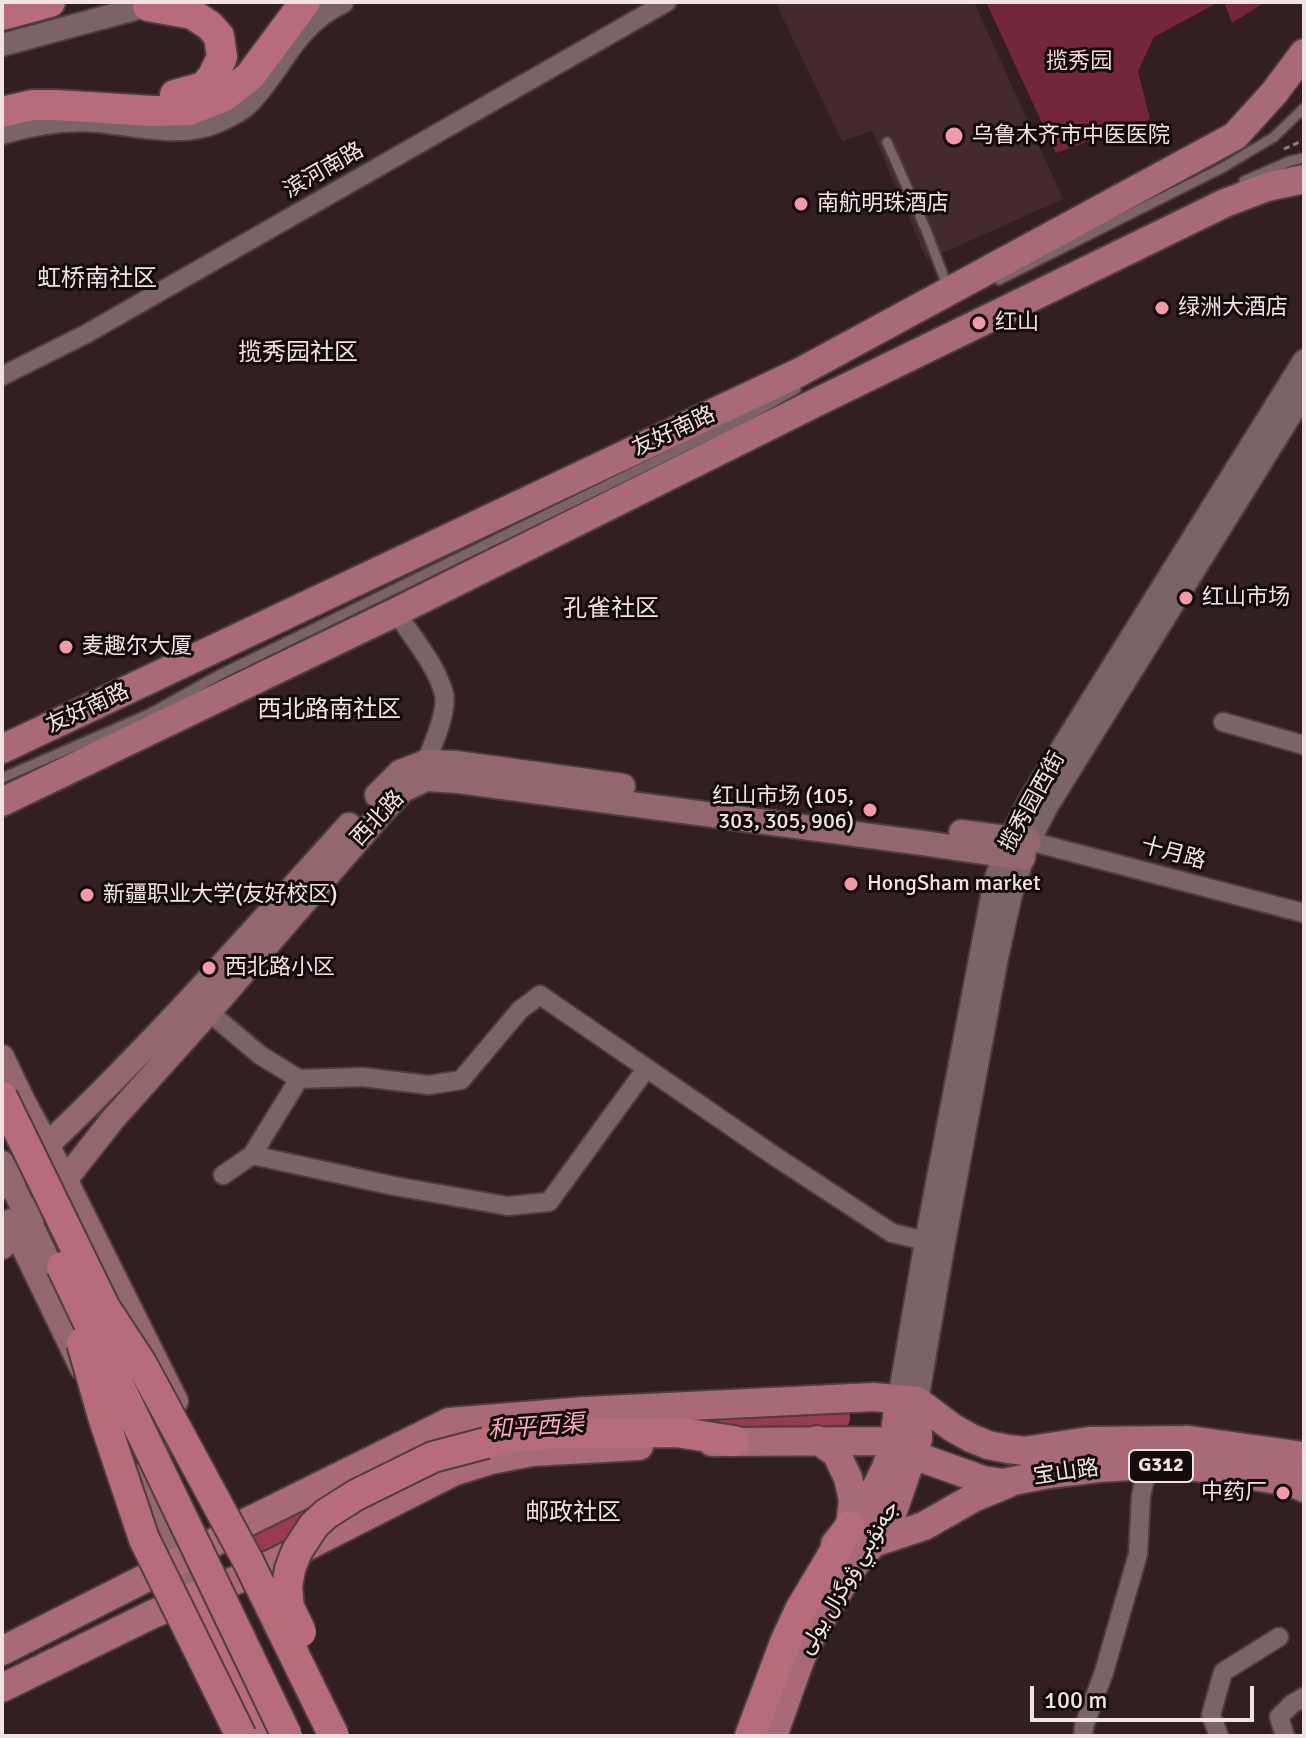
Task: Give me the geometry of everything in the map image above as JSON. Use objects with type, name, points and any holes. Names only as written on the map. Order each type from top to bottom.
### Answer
[{"type":"highway","points":[[2,15],[50,2]]},
{"type":"highway","points":[[2,102],[35,95],[152,111],[189,110],[223,97],[250,76],[305,2]]},
{"type":"highway","points":[[2,112],[56,100],[173,95],[204,87],[222,57],[219,36],[192,14],[154,4]]},
{"type":"highway","points":[[12,1099],[143,1393],[308,1736]]},
{"type":"highway","points":[[2,1138],[287,1736]]},
{"type":"highway","points":[[57,1257],[104,1420],[144,1539],[241,1736]]},
{"type":"highway","points":[[105,1308],[141,1363],[337,1736]]},
{"type":"highway","points":[[337,1736],[308,1646],[289,1607],[288,1578],[297,1551],[314,1525],[326,1514],[356,1495],[433,1457],[515,1436],[676,1432],[734,1441]]},
{"type":"highway","points":[[750,1736],[800,1610],[861,1535]]},
{"type":"highway","points":[[192,1598],[261,1736]]},
{"type":"main road","name":"友好南路","points":[[2,749],[800,372],[1235,136],[1274,93],[1304,53]]},
{"type":"main road","name":"友好南路","points":[[2,802],[396,612],[1225,203],[1302,175]]},
{"type":"main road","points":[[420,773],[456,763],[1016,848]]},
{"type":"main road","name":"西北路","points":[[16,1233],[60,1186],[201,1005],[373,799],[400,772],[420,773]]},
{"type":"main road","name":"西北路","points":[[4,1183],[201,1005]]},
{"type":"main road","points":[[2,1057],[12,1099],[163,1371],[228,1533],[337,1736]]},
{"type":"main road","points":[[4,1183],[16,1233],[130,1441],[183,1559],[233,1736]]},
{"type":"main road","points":[[2,1651],[449,1422],[585,1411],[874,1397],[908,1400],[971,1438],[988,1445],[1024,1451]]},
{"type":"main road","points":[[861,1535],[872,1495],[908,1446],[908,1400]]},
{"type":"main road","points":[[817,1440],[836,1453],[848,1478],[861,1535]]},
{"type":"main road","name":"宝山路","points":[[1024,1451],[1089,1441],[1189,1440],[1304,1458]]},
{"type":"main road","points":[[2,1688],[153,1614],[249,1576],[453,1472],[491,1460],[532,1452],[734,1441],[884,1441],[989,1461],[1010,1458],[1024,1451]]},
{"type":"main road","points":[[908,1446],[983,1480],[1003,1483],[1018,1480]]},
{"type":"main road","name":"宝山路","points":[[1018,1480],[1086,1469],[1148,1465],[1196,1467],[1290,1482],[1304,1488]]},
{"type":"main road","points":[[739,1736],[779,1626],[806,1578],[861,1535],[924,1526],[973,1498],[1018,1480]]},
{"type":"main road","name":"جەنۇبىي ۋوگزال يولى","points":[[773,1736],[813,1632],[855,1564],[861,1535]]},
{"type":"street","points":[[2,133],[63,120],[99,121],[149,129],[187,128],[217,122],[245,106],[296,37],[323,11],[342,2]]},
{"type":"street","name":"滨河南路","points":[[2,376],[86,334],[667,2]]},
{"type":"street","points":[[2,45],[154,4]]},
{"type":"street","name":"揽秀园西街","points":[[908,1400],[944,1242],[1011,894],[1016,848],[1031,798],[1304,361]]},
{"type":"street","name":"揽秀园西街","points":[[908,1400],[926,1241],[995,881],[1047,806],[1304,393]]},
{"type":"street","points":[[396,612],[434,669],[445,696],[442,719],[420,773]]},
{"type":"street","points":[[1223,722],[1304,745]]},
{"type":"street","name":"十月路","points":[[1016,848],[1304,913]]},
{"type":"street","points":[[201,1005],[260,1055],[299,1079],[362,1077],[429,1085],[461,1080],[520,1010],[540,995],[892,1233],[926,1241]]},
{"type":"street","points":[[252,1155],[394,1186],[508,1206],[549,1202],[646,1069]]},
{"type":"street","points":[[223,1175],[252,1155],[299,1079]]},
{"type":"street","points":[[1083,1736],[1138,1554],[1141,1496],[1148,1465]]},
{"type":"street","points":[[1219,1736],[1211,1715],[1223,1672],[1279,1637]]},
{"type":"street","points":[[1285,1736],[1279,1717],[1304,1697]]},
{"type":"lane","points":[[983,288],[1222,168],[1274,137],[1304,108]]},
{"type":"lane","points":[[887,142],[949,291]]},
{"type":"lane","points":[[1236,185],[1290,161],[1302,175]]},
{"type":"lane","points":[[2,778],[151,713],[221,674],[802,390]]},
{"type":"shaded area","name":"乌鲁木齐市中医医院","points":[[775,2],[974,2],[1063,199],[927,260],[872,131],[842,141]]},
{"type":"green space","name":"揽秀园","points":[[986,2],[1219,2],[1154,37],[1138,71],[1150,119],[1056,153]]},
{"type":"green space","points":[[1224,2],[1265,2],[1232,23]]},
{"type":"waterway","name":"和平西渠","points":[[668,1422],[837,1418]]},
{"type":"waterway","name":"和平西渠","points":[[262,1539],[331,1503]]},
{"type":"place","name":"乌鲁木齐市中医医院","points":[[954,136]]},
{"type":"place","name":"南航明珠酒店","points":[[801,204]]},
{"type":"place","name":"绿洲大酒店","points":[[1162,308]]},
{"type":"place","name":"红山","points":[[979,323]]},
{"type":"place","name":"红山市场","points":[[1186,598]]},
{"type":"place","name":"麦趣尔大厦","points":[[66,647]]},
{"type":"place","name":"红山市场 (105, 303, 305, 906)","points":[[870,810]]},
{"type":"place","name":"HongSham market","points":[[851,884]]},
{"type":"place","name":"新疆职业大学(友好校区)","points":[[87,895]]},
{"type":"place","name":"西北路小区","points":[[209,968]]},
{"type":"place","name":"中药厂","points":[[1283,1493]]},
{"type":"district","name":"虹桥南社区","points":[[97,280]]},
{"type":"district","name":"揽秀园社区","points":[[298,354]]},
{"type":"district","name":"孔雀社区","points":[[611,610]]},
{"type":"district","name":"西北路南社区","points":[[329,711]]},
{"type":"district","name":"邮政社区","points":[[573,1514]]}]
